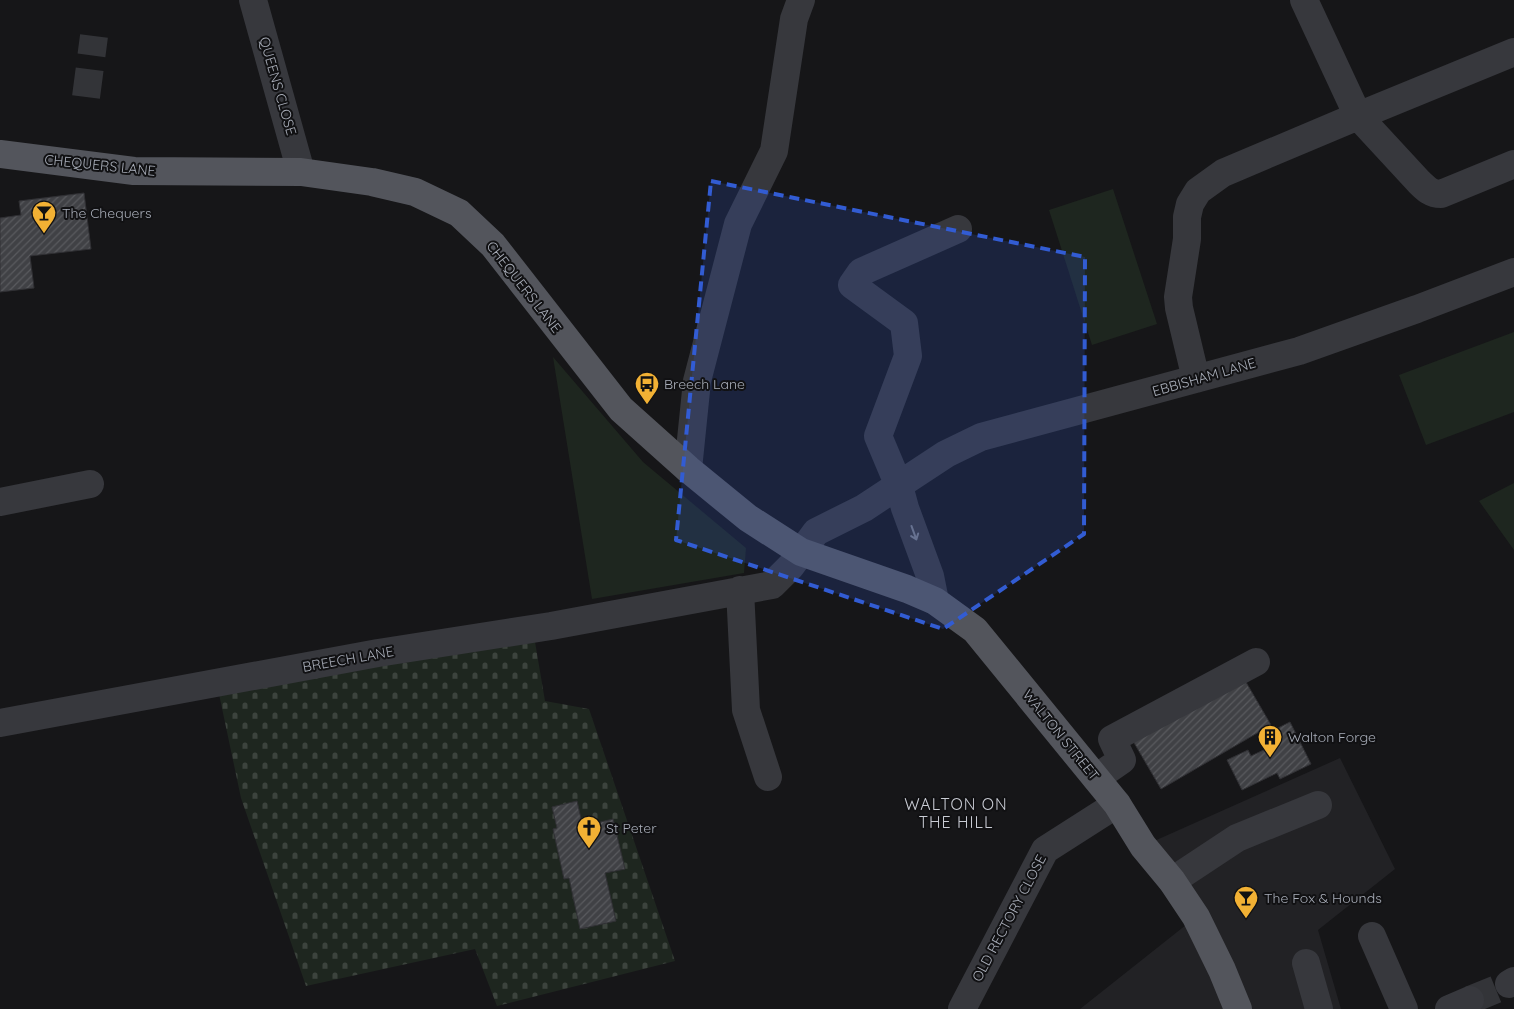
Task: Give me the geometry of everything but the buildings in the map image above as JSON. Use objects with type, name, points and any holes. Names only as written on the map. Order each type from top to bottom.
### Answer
[{"type":"main road","name":"CHEQUERS LANE","points":[[0,154],[134,171],[301,172],[372,182],[415,192],[459,213],[493,245],[621,409],[688,469],[748,518],[801,552]]},
{"type":"main road","name":"WALTON STREET","points":[[801,552],[907,589],[935,602],[975,630],[1117,804],[1143,846],[1172,881],[1196,917],[1222,970],[1238,1009]]},
{"type":"street","name":"QUEENS CLOSE","points":[[253,0],[301,172]]},
{"type":"street","points":[[778,0],[792,31]]},
{"type":"street","points":[[688,469],[697,381],[738,224],[774,151],[794,19],[801,0]]},
{"type":"street","points":[[1304,0],[1358,116],[1428,191],[1441,194],[1514,164]]},
{"type":"street","points":[[1196,379],[1178,297],[1187,239],[1187,217],[1190,204],[1198,191],[1223,173],[1514,52]]},
{"type":"street","points":[[935,602],[930,576],[899,486],[878,436],[908,356],[904,323],[852,285],[861,272],[958,229]]},
{"type":"street","name":"EBBISHAM LANE","points":[[801,552],[816,532],[864,508],[946,454],[981,437],[1299,351],[1514,272]]},
{"type":"street","points":[[0,502],[90,484]]},
{"type":"street","name":"BREECH LANE","points":[[0,723],[378,653],[551,626],[772,584],[791,566],[801,552]]},
{"type":"street","points":[[740,590],[746,710],[768,777]]},
{"type":"street","points":[[1096,778],[1122,760],[1112,739],[1256,662]]},
{"type":"street","name":"OLD RECTORY CLOSE","points":[[962,1009],[1045,850],[1117,804]]},
{"type":"street","points":[[1172,881],[1238,838],[1318,805]]},
{"type":"street","points":[[1372,936],[1404,1009]]},
{"type":"street","points":[[1306,963],[1319,1009]]},
{"type":"highlighted area","points":[[711,181],[1085,257],[1084,534],[943,629],[676,540]]},
{"type":"shaded area","points":[[1340,758],[1395,869],[1318,930],[1341,1009],[1080,1009],[1196,917],[1143,846]]},
{"type":"green space","points":[[1113,189],[1157,324],[1092,345],[1049,210]]},
{"type":"green space","points":[[1514,332],[1514,412],[1426,445],[1399,375]]},
{"type":"green space","points":[[553,357],[643,462],[746,548],[744,573],[592,599]]},
{"type":"green space","points":[[1514,483],[1514,550],[1479,501]]},
{"type":"green space","points":[[534,636],[545,701],[589,709],[675,961],[497,1006],[475,949],[306,986],[241,798],[219,694]]},
{"type":"tunnel","points":[[86,97],[94,36]]},
{"type":"tunnel","points":[[1470,1000],[1509,984]]},
{"type":"place","name":"The Chequers","points":[[44,234]]},
{"type":"place","name":"Breech Lane","points":[[647,405]]},
{"type":"place","name":"Walton Forge","points":[[1270,758]]},
{"type":"place","name":"St Peter","points":[[589,849]]},
{"type":"place","name":"The Fox & Hounds","points":[[1246,919]]},
{"type":"district","name":"WALTON ON THE HILL","points":[[956,813]]}]
